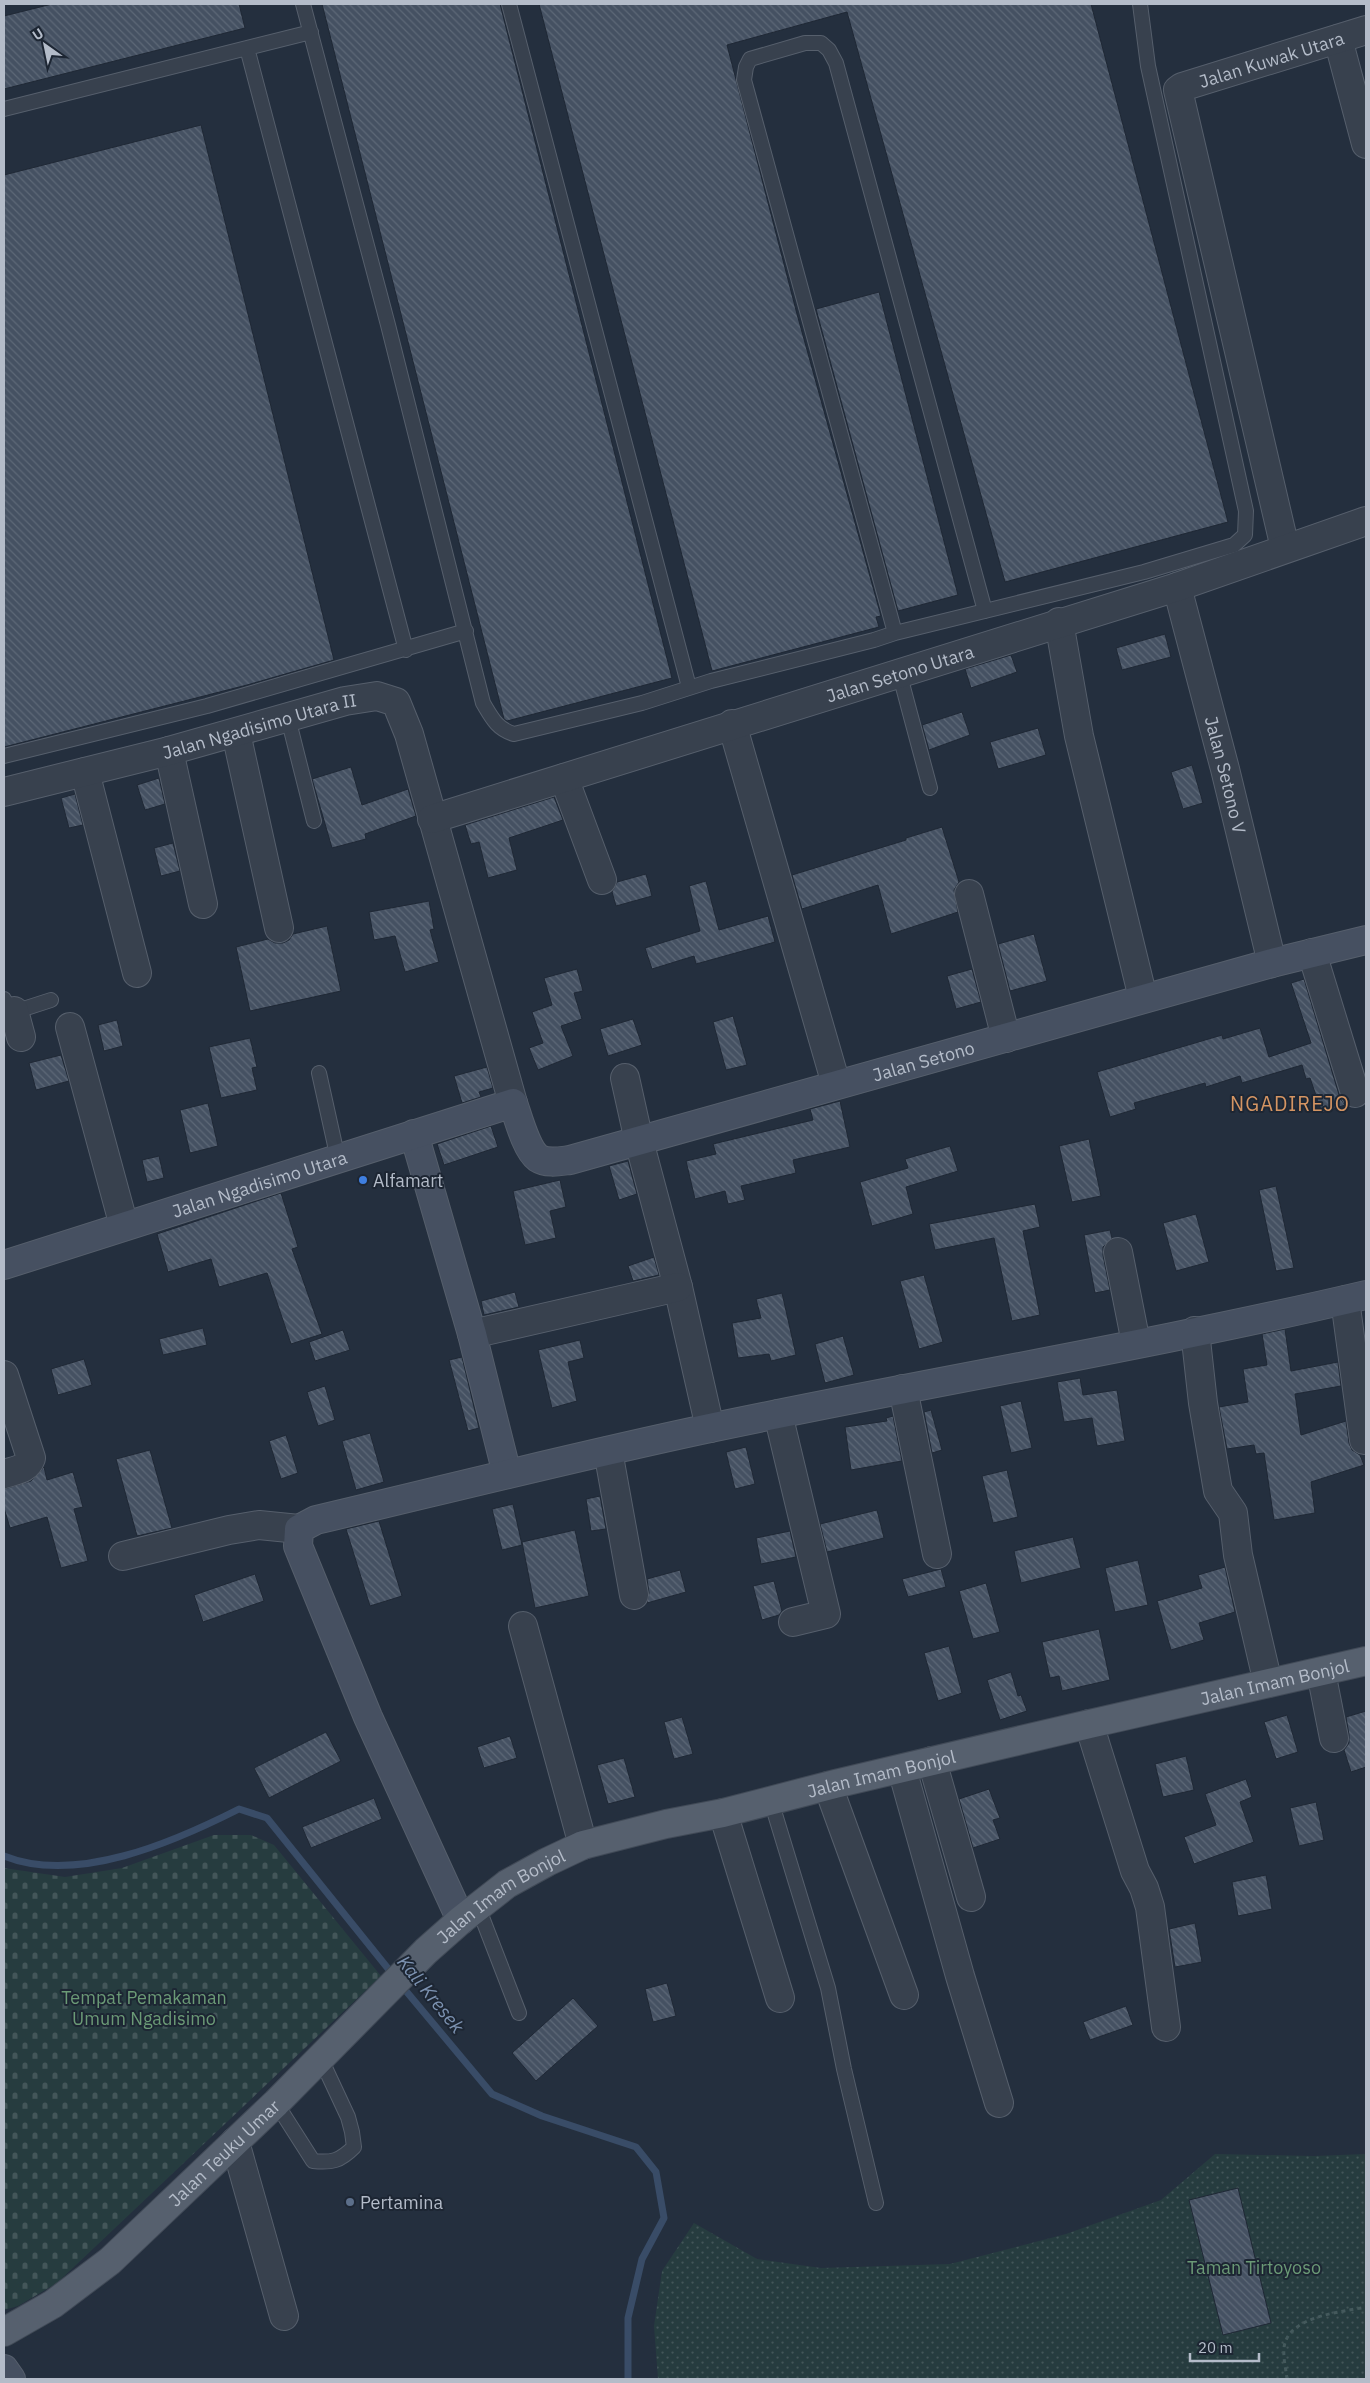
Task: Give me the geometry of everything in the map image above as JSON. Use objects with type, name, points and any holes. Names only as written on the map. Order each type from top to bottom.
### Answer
[{"type":"main road","name":"Jalan Imam Bonjol","points":[[426,1951],[469,1913],[507,1884],[583,1845],[1089,1724],[1366,1661]]},
{"type":"main road","name":"Jalan Teuku Umar","points":[[4,2332],[53,2304],[110,2261],[276,2103],[426,1951]]},
{"type":"street","name":"Jalan Kuwak Utara","points":[[1285,548],[1178,90],[1182,87],[1366,30]]},
{"type":"street","points":[[1338,39],[1366,144]]},
{"type":"street","name":"Jalan Setono Utara","points":[[432,819],[1177,586],[1285,548],[1365,528]]},
{"type":"street","name":"Jalan Setono V","points":[[1177,586],[1225,769],[1272,962]]},
{"type":"street","points":[[1059,622],[1079,736],[1144,998]]},
{"type":"street","name":"Jalan Ngadisimo Utara II","points":[[4,792],[169,752],[345,700],[377,696],[396,702],[409,734],[432,819]]},
{"type":"street","points":[[732,724],[836,1084]]},
{"type":"street","points":[[236,733],[279,928]]},
{"type":"street","points":[[169,752],[203,904]]},
{"type":"street","points":[[85,772],[137,973]]},
{"type":"street","points":[[564,778],[602,880]]},
{"type":"street","points":[[432,819],[513,1103]]},
{"type":"street","points":[[969,894],[1006,1038]]},
{"type":"street","name":"Jalan Setono","points":[[513,1103],[521,1127],[531,1149],[538,1158],[552,1161],[570,1160],[1272,962],[1366,940]]},
{"type":"street","points":[[1312,953],[1355,1094]]},
{"type":"street","points":[[70,1027],[124,1226]]},
{"type":"street","points":[[625,1078],[638,1141],[678,1287],[710,1428]]},
{"type":"street","name":"Jalan Ngadisimo Utara","points":[[4,1265],[513,1103]]},
{"type":"street","points":[[414,1134],[472,1334],[507,1474]]},
{"type":"street","points":[[1118,1252],[1136,1343]]},
{"type":"street","points":[[472,1334],[678,1287]]},
{"type":"street","points":[[123,1556],[229,1530],[259,1525],[299,1529],[316,1520],[710,1428],[1196,1331],[1356,1297],[1364,1440]]},
{"type":"street","points":[[1196,1331],[1203,1404],[1218,1491],[1233,1513],[1238,1555],[1268,1683]]},
{"type":"street","points":[[4,1375],[31,1458],[29,1464],[24,1468],[4,1474]]},
{"type":"street","points":[[903,1389],[937,1554]]},
{"type":"street","points":[[778,1414],[826,1614],[793,1622]]},
{"type":"street","points":[[608,1451],[634,1595]]},
{"type":"street","points":[[299,1529],[298,1546],[364,1708],[469,1913]]},
{"type":"street","points":[[523,1626],[583,1845]]},
{"type":"street","points":[[1320,1672],[1334,1738]]},
{"type":"street","points":[[1089,1724],[1132,1862],[1150,1907],[1166,2027]]},
{"type":"street","points":[[932,1761],[971,1897]]},
{"type":"street","points":[[902,1768],[960,1976],[999,2103]]},
{"type":"street","points":[[828,1786],[904,1995]]},
{"type":"street","points":[[723,1813],[780,1998]]},
{"type":"street","points":[[235,2142],[284,2316]]},
{"type":"street","points":[[4,2369],[11,2379]]},
{"type":"lane","points":[[303,4],[483,703],[493,721],[503,731],[514,734],[642,703],[689,687],[895,633],[1144,572],[1234,545],[1245,535],[1246,511],[1148,66],[1140,4]]},
{"type":"lane","points":[[509,4],[689,687]]},
{"type":"lane","points":[[4,110],[311,32]]},
{"type":"lane","points":[[895,633],[744,80],[746,67],[750,59],[805,43],[821,43],[829,50],[836,63],[985,611]]},
{"type":"lane","points":[[247,48],[406,650]]},
{"type":"lane","points":[[4,756],[207,706],[406,650],[466,631]]},
{"type":"lane","points":[[900,672],[930,788]]},
{"type":"lane","points":[[288,718],[314,821]]},
{"type":"lane","points":[[10,1012],[51,1000]]},
{"type":"lane","points":[[319,1072],[338,1159]]},
{"type":"lane","points":[[771,1801],[828,1988],[844,2069],[876,2203]]},
{"type":"lane","points":[[469,1913],[519,2013]]},
{"type":"lane","points":[[276,2103],[313,2161],[330,2163],[347,2154],[354,2147],[352,2132],[320,2057]]},
{"type":"path","points":[[1287,2379],[1284,2346],[1293,2331],[1308,2319],[1366,2307]]},
{"type":"green space","name":"Tempat Pemakaman Umum Ngadisimo","points":[[214,1835],[251,1835],[274,1845],[381,1976],[57,2283],[18,2306],[4,2310],[4,1868],[65,1877],[122,1868]]},
{"type":"green space","name":"Taman Tirtoyoso","points":[[1215,2154],[1314,2156],[1366,2154],[1366,2379],[658,2379],[654,2326],[662,2271],[694,2223],[757,2259],[821,2268],[950,2264],[1066,2234],[1161,2200]]},
{"type":"building","points":[[52,4],[239,4],[245,28],[4,89],[4,16]]},
{"type":"building","points":[[322,4],[500,4],[672,678],[507,721],[504,719]]},
{"type":"building","points":[[539,4],[1091,4],[1228,522],[1005,582],[847,12],[727,45],[797,314],[881,616],[876,617],[879,627],[712,671]]},
{"type":"building","points":[[201,125],[334,660],[247,685],[4,747],[4,175]]},
{"type":"building","points":[[879,292],[958,595],[898,611],[816,309]]},
{"type":"building","points":[[1165,634],[1171,657],[1122,670],[1116,648]]},
{"type":"building","points":[[1011,655],[1017,672],[971,688],[965,669]]},
{"type":"building","points":[[962,712],[970,735],[929,750],[922,725]]},
{"type":"building","points":[[1038,728],[1046,755],[998,769],[990,742]]},
{"type":"building","points":[[1192,765],[1203,803],[1183,809],[1171,772]]},
{"type":"building","points":[[351,767],[362,805],[408,789],[416,816],[365,834],[366,839],[332,848],[312,779]]},
{"type":"building","points":[[159,778],[165,804],[145,810],[137,785]]},
{"type":"building","points":[[75,794],[83,825],[69,828],[61,798]]},
{"type":"building","points":[[554,797],[563,820],[509,838],[517,870],[488,878],[479,842],[471,844],[465,825]]},
{"type":"building","points":[[942,827],[959,882],[954,890],[958,912],[891,934],[878,885],[802,909],[792,875]]},
{"type":"building","points":[[173,843],[180,871],[161,876],[154,848]]},
{"type":"building","points":[[646,874],[652,896],[616,906],[612,892],[617,882]]},
{"type":"building","points":[[706,881],[719,930],[768,916],[775,942],[696,964],[694,956],[652,969],[645,948],[700,931],[689,886]]},
{"type":"building","points":[[429,901],[434,929],[430,930],[439,962],[405,972],[395,936],[374,940],[369,912]]},
{"type":"building","points":[[327,926],[341,991],[250,1011],[236,947],[268,939],[275,943],[283,943],[289,940],[293,934]]},
{"type":"building","points":[[1034,934],[1047,981],[1010,991],[998,944]]},
{"type":"building","points":[[577,969],[583,991],[574,993],[582,1019],[561,1026],[573,1056],[538,1070],[529,1048],[543,1043],[532,1012],[552,1005],[544,978]]},
{"type":"building","points":[[972,969],[981,1002],[956,1009],[947,976]]},
{"type":"building","points":[[1304,979],[1340,1098],[1345,1105],[1322,1113],[1310,1078],[1306,1079],[1302,1065],[1242,1083],[1240,1076],[1206,1087],[1205,1083],[1134,1103],[1136,1109],[1110,1117],[1097,1072],[1222,1035],[1223,1039],[1260,1028],[1269,1057],[1311,1043],[1291,983]]},
{"type":"building","points":[[733,1016],[747,1065],[726,1070],[713,1022]]},
{"type":"building","points":[[633,1019],[642,1045],[608,1056],[600,1029]]},
{"type":"building","points":[[117,1020],[123,1046],[104,1051],[98,1025]]},
{"type":"building","points":[[250,1038],[257,1067],[252,1068],[257,1090],[221,1098],[209,1047]]},
{"type":"building","points":[[61,1055],[69,1081],[36,1090],[29,1063]]},
{"type":"building","points":[[487,1067],[493,1088],[479,1092],[481,1097],[462,1103],[454,1076]]},
{"type":"building","points":[[840,1101],[850,1147],[793,1160],[796,1173],[741,1186],[745,1200],[728,1204],[725,1191],[695,1199],[686,1161],[716,1154],[713,1144],[813,1120],[810,1109]]},
{"type":"building","points":[[208,1103],[218,1146],[190,1153],[180,1110]]},
{"type":"building","points":[[491,1126],[498,1147],[444,1165],[437,1144]]},
{"type":"building","points":[[1089,1139],[1101,1196],[1072,1202],[1059,1146]]},
{"type":"building","points":[[950,1146],[958,1171],[906,1187],[913,1214],[872,1226],[860,1182],[908,1168],[905,1159]]},
{"type":"building","points":[[159,1156],[164,1178],[147,1182],[142,1160]]},
{"type":"building","points":[[628,1161],[637,1194],[619,1200],[609,1166]]},
{"type":"building","points":[[560,1180],[566,1207],[550,1211],[556,1238],[525,1245],[513,1191]]},
{"type":"building","points":[[1276,1186],[1294,1268],[1276,1271],[1259,1190]]},
{"type":"building","points":[[281,1193],[298,1247],[292,1249],[322,1334],[291,1344],[267,1273],[219,1287],[211,1259],[168,1272],[157,1234]]},
{"type":"building","points":[[1035,1204],[1040,1227],[1023,1231],[1040,1315],[1012,1321],[994,1238],[935,1250],[929,1224]]},
{"type":"building","points":[[1196,1214],[1209,1262],[1176,1271],[1163,1223]]},
{"type":"building","points":[[1110,1230],[1112,1238],[1103,1247],[1103,1255],[1110,1290],[1095,1293],[1084,1235]]},
{"type":"building","points":[[654,1257],[659,1275],[633,1281],[628,1266]]},
{"type":"building","points":[[924,1275],[943,1342],[919,1349],[900,1281]]},
{"type":"building","points":[[515,1292],[519,1307],[484,1315],[481,1301]]},
{"type":"building","points":[[782,1293],[796,1355],[771,1361],[769,1354],[738,1358],[732,1323],[761,1318],[756,1299]]},
{"type":"building","points":[[203,1328],[207,1345],[163,1355],[159,1339]]},
{"type":"building","points":[[1285,1329],[1291,1371],[1338,1362],[1341,1386],[1295,1394],[1301,1435],[1346,1421],[1349,1443],[1352,1450],[1360,1455],[1364,1465],[1311,1482],[1315,1513],[1274,1520],[1264,1453],[1256,1454],[1254,1445],[1227,1449],[1219,1407],[1248,1402],[1243,1369],[1267,1365],[1262,1334]]},
{"type":"building","points":[[343,1330],[350,1350],[315,1361],[309,1342]]},
{"type":"building","points":[[843,1336],[854,1375],[825,1383],[815,1344]]},
{"type":"building","points":[[580,1340],[584,1358],[568,1362],[577,1401],[552,1408],[538,1350]]},
{"type":"building","points":[[462,1357],[479,1428],[468,1431],[449,1360]]},
{"type":"building","points":[[84,1359],[92,1385],[58,1395],[51,1369]]},
{"type":"building","points":[[1080,1378],[1083,1395],[1117,1390],[1125,1441],[1097,1446],[1092,1418],[1064,1422],[1057,1382]]},
{"type":"building","points":[[325,1386],[335,1420],[318,1426],[307,1392]]},
{"type":"building","points":[[1021,1401],[1032,1448],[1011,1453],[1000,1406]]},
{"type":"building","points":[[931,1410],[942,1450],[932,1453],[924,1412]]},
{"type":"building","points":[[893,1416],[902,1461],[851,1470],[845,1427],[887,1421],[886,1418]]},
{"type":"building","points":[[370,1433],[384,1482],[356,1490],[342,1441]]},
{"type":"building","points":[[286,1435],[298,1473],[281,1479],[269,1441]]},
{"type":"building","points":[[746,1447],[755,1484],[735,1489],[726,1452]]},
{"type":"building","points":[[150,1450],[172,1528],[137,1536],[116,1459]]},
{"type":"building","points":[[44,1467],[47,1480],[73,1472],[83,1507],[74,1509],[88,1561],[61,1568],[47,1517],[10,1528],[4,1508],[4,1489],[31,1481]]},
{"type":"building","points":[[1007,1470],[1018,1517],[993,1523],[982,1476]]},
{"type":"building","points":[[600,1496],[606,1529],[591,1531],[586,1499]]},
{"type":"building","points":[[513,1504],[522,1545],[502,1550],[492,1509]]},
{"type":"building","points":[[877,1510],[884,1538],[827,1552],[820,1524]]},
{"type":"building","points":[[379,1521],[402,1596],[370,1606],[346,1529]]},
{"type":"building","points":[[575,1530],[589,1596],[535,1608],[522,1542]]},
{"type":"building","points":[[790,1531],[796,1557],[761,1564],[756,1538]]},
{"type":"building","points":[[1073,1537],[1081,1568],[1021,1583],[1014,1551]]},
{"type":"building","points":[[1138,1560],[1148,1605],[1115,1612],[1105,1568]]},
{"type":"building","points":[[1225,1567],[1235,1612],[1199,1623],[1204,1640],[1171,1650],[1157,1601],[1202,1588],[1198,1575]]},
{"type":"building","points":[[941,1569],[946,1587],[908,1597],[902,1579]]},
{"type":"building","points":[[680,1570],[686,1592],[647,1603],[649,1593],[647,1579]]},
{"type":"building","points":[[255,1574],[264,1601],[203,1622],[194,1595]]},
{"type":"building","points":[[774,1581],[782,1611],[779,1615],[762,1620],[753,1586]]},
{"type":"building","points":[[986,1583],[1000,1632],[973,1639],[959,1591]]},
{"type":"building","points":[[1099,1629],[1110,1680],[1062,1691],[1059,1676],[1050,1678],[1042,1642]]},
{"type":"building","points":[[949,1646],[962,1693],[938,1701],[924,1653]]},
{"type":"building","points":[[1011,1672],[1018,1696],[1021,1695],[1027,1711],[1000,1720],[987,1680]]},
{"type":"building","points":[[1366,1711],[1366,1767],[1351,1772],[1344,1750],[1349,1743],[1346,1717]]},
{"type":"building","points":[[1287,1715],[1298,1752],[1276,1759],[1264,1722]]},
{"type":"building","points":[[682,1717],[693,1754],[674,1759],[664,1722]]},
{"type":"building","points":[[326,1732],[341,1761],[269,1798],[254,1768]]},
{"type":"building","points":[[510,1736],[517,1758],[484,1768],[477,1747]]},
{"type":"building","points":[[1186,1756],[1194,1790],[1163,1797],[1155,1764]]},
{"type":"building","points":[[624,1758],[635,1797],[608,1804],[597,1765]]},
{"type":"building","points":[[1246,1779],[1252,1797],[1240,1802],[1254,1842],[1194,1864],[1184,1837],[1216,1825],[1205,1794]]},
{"type":"building","points":[[989,1789],[1000,1818],[993,1820],[1000,1839],[973,1848],[959,1799]]},
{"type":"building","points":[[374,1798],[382,1819],[311,1848],[302,1827]]},
{"type":"building","points":[[1316,1802],[1324,1840],[1299,1846],[1290,1808]]},
{"type":"building","points":[[1266,1875],[1272,1909],[1238,1916],[1232,1882]]},
{"type":"building","points":[[1195,1923],[1202,1962],[1175,1967],[1169,1929]]},
{"type":"building","points":[[667,1983],[676,2016],[653,2022],[645,1989]]},
{"type":"building","points":[[573,1998],[598,2026],[536,2081],[512,2053]]},
{"type":"building","points":[[1126,2006],[1133,2025],[1090,2040],[1083,2022]]},
{"type":"building","points":[[1238,2188],[1271,2323],[1223,2335],[1189,2200]]},
{"type":"waterway","name":"Kali Kresek","points":[[4,1856],[32,1864],[62,1866],[93,1863],[155,1846],[239,1809],[267,1818],[394,1976]]},
{"type":"waterway","name":"Kali Kresek","points":[[401,1985],[492,2094],[542,2116],[636,2147],[656,2172],[664,2218],[642,2259],[628,2318],[628,2379]]},
{"type":"place","name":"Alfamart","points":[[363,1180]]},
{"type":"place","name":"Pertamina","points":[[350,2202]]},
{"type":"district","name":"NGADIREJO","points":[[1290,1103]]}]
